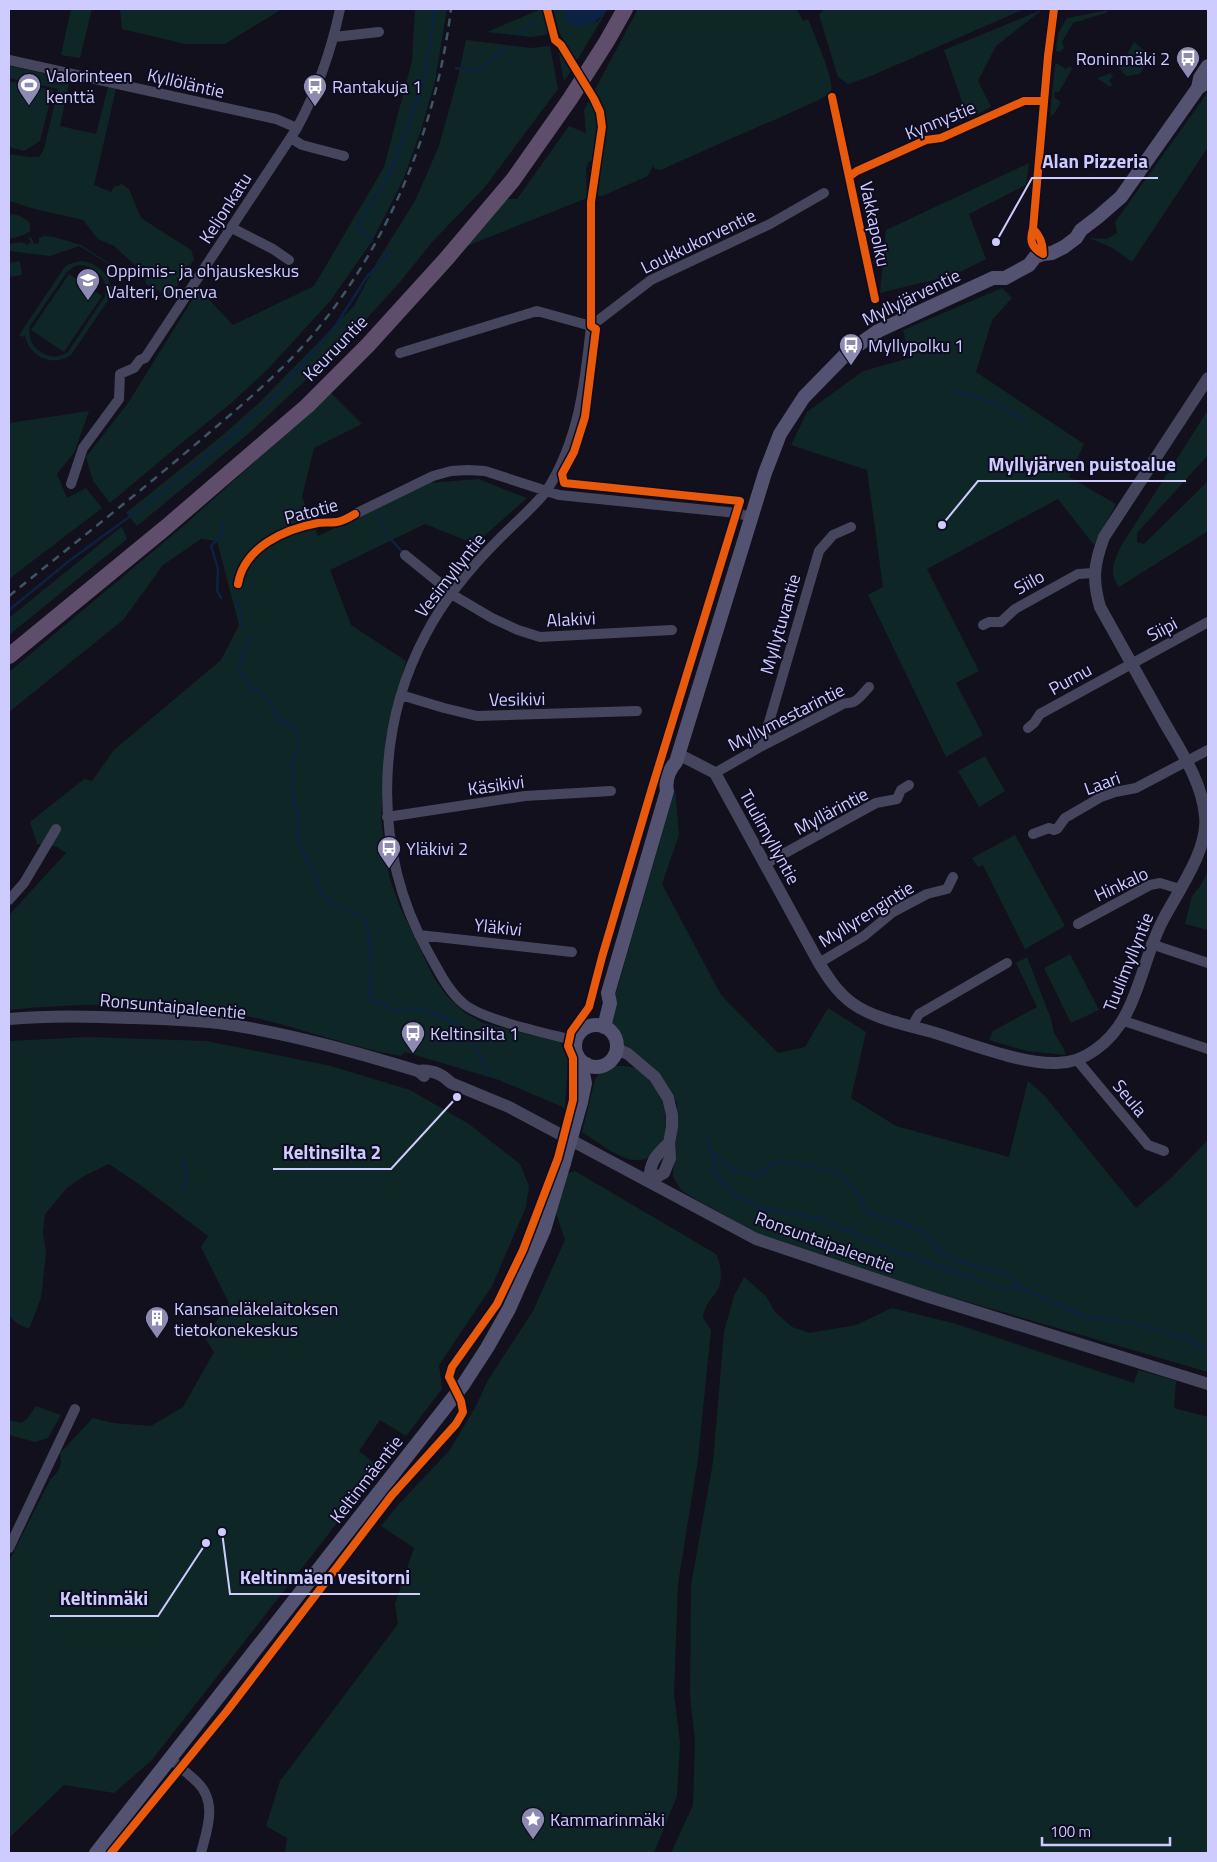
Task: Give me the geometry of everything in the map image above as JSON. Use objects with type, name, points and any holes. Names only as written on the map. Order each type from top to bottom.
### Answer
[{"type":"highway","name":"Keuruuntie","points":[[9,656],[118,568],[306,406],[368,345],[513,180],[570,99],[625,9]]},
{"type":"highway","points":[[9,643],[118,568]]},
{"type":"main road","name":"Myllyjärventie","points":[[599,1026],[610,1003],[608,993],[667,791],[666,782],[670,768],[677,758],[751,517],[780,434],[804,397],[847,353],[878,331],[994,278],[1005,278],[1029,266],[1039,256],[1052,253],[1076,238],[1081,230],[1121,197],[1203,85],[1200,78],[1208,66]]},
{"type":"main road","points":[[599,1026],[614,1035],[615,1053],[606,1064],[590,1065],[577,1054],[576,1041],[585,1028],[599,1026]]},
{"type":"main road","name":"Keltinmäentie","points":[[96,1853],[463,1385],[487,1348],[509,1310],[544,1230],[585,1083],[592,1076],[590,1065]]},
{"type":"street","name":"Keljonkatu","points":[[71,484],[83,448],[119,399],[120,374],[134,368],[140,360],[145,358],[297,128],[313,97],[334,37],[340,9]]},
{"type":"street","points":[[1039,256],[1043,244],[1038,233],[1033,229],[1054,9]]},
{"type":"street","points":[[334,37],[379,32]]},
{"type":"street","name":"Kyllöläntie","points":[[9,60],[276,119],[297,128]]},
{"type":"street","name":"Kynnystie","points":[[941,138],[1024,101],[1044,101]]},
{"type":"street","points":[[291,138],[302,145],[344,156]]},
{"type":"street","name":"Loukkukorventie","points":[[591,326],[651,280],[770,224],[824,193]]},
{"type":"street","points":[[232,228],[289,260]]},
{"type":"street","points":[[400,353],[537,310],[591,326]]},
{"type":"street","name":"Vesimyllyntie","points":[[576,1041],[485,1016],[465,1005],[452,991],[441,976],[419,935],[396,873],[388,817],[386,783],[391,738],[401,695],[426,634],[452,593],[497,541],[546,491],[568,450],[579,414],[591,326]]},
{"type":"street","name":"Tuulimyllyntie","points":[[715,773],[819,963],[836,990],[854,1004],[876,1015],[1005,1054],[1035,1061],[1057,1064],[1076,1060],[1095,1051],[1114,1034],[1124,1021],[1151,944],[1206,838],[1206,819],[1203,801],[1186,762],[1100,607],[1095,590],[1094,573],[1097,555],[1104,537],[1208,378]]},
{"type":"street","name":"Patotie","points":[[355,514],[433,476],[451,471],[468,470],[485,471],[560,495],[737,513],[751,517]]},
{"type":"street","name":"Myllytuvantie","points":[[762,746],[819,551],[833,535],[851,527]]},
{"type":"street","name":"Alakivi","points":[[405,555],[452,593],[492,618],[518,630],[540,637],[672,630]]},
{"type":"street","name":"Siilo","points":[[983,625],[989,622],[1001,622],[1015,609],[1078,574],[1094,573]]},
{"type":"street","name":"Siipi","points":[[1132,664],[1208,622]]},
{"type":"street","name":"Purnu","points":[[1028,728],[1040,714],[1132,664]]},
{"type":"street","name":"Myllymestarintie","points":[[715,773],[845,702],[852,703],[869,687]]},
{"type":"street","name":"Vesikivi","points":[[401,695],[477,716],[637,711]]},
{"type":"street","name":"Laari","points":[[1033,834],[1049,828],[1057,829],[1065,818],[1101,798],[1114,792],[1136,788],[1208,750]]},
{"type":"street","points":[[677,758],[715,773]]},
{"type":"street","name":"Myllärintie","points":[[765,864],[876,804],[896,799],[901,790],[909,784]]},
{"type":"street","name":"Käsikivi","points":[[388,817],[525,796],[611,791]]},
{"type":"street","points":[[9,900],[24,883],[56,829]]},
{"type":"street","name":"Myllyrengintie","points":[[819,963],[864,936],[893,912],[927,894],[947,889],[953,877]]},
{"type":"street","name":"Hinkalo","points":[[1078,924],[1150,885],[1160,883],[1180,889]]},
{"type":"street","name":"Yläkivi","points":[[419,935],[572,952]]},
{"type":"street","points":[[1151,944],[1208,963]]},
{"type":"street","points":[[912,1026],[919,1014],[1007,963]]},
{"type":"street","name":"Ronsuntaipaleentie","points":[[9,1019],[86,1016],[156,1018],[225,1024],[294,1037],[362,1054],[418,1071],[426,1078],[441,1084],[451,1083],[509,1107],[756,1239],[926,1296],[1208,1384]]},
{"type":"street","points":[[1124,1021],[1208,1049]]},
{"type":"street","points":[[615,1053],[628,1054],[655,1077],[668,1098],[672,1115],[669,1144],[650,1165],[650,1181]]},
{"type":"street","name":"Seula","points":[[1076,1060],[1148,1145],[1164,1151]]},
{"type":"street","points":[[9,1548],[75,1409]]},
{"type":"street","points":[[171,1759],[199,1784],[208,1799],[210,1814],[202,1853]]},
{"type":"green space","points":[[71,9],[92,9],[80,58],[61,55]]},
{"type":"green space","points":[[120,9],[282,9],[225,44],[185,44],[122,29]]},
{"type":"green space","points":[[415,9],[447,9],[435,81],[421,130],[403,180],[372,241],[331,300],[267,370],[230,404],[110,503],[93,481],[86,457],[128,403],[199,289],[233,325],[314,286],[384,167],[412,61]]},
{"type":"green space","points":[[541,9],[549,34],[531,37],[487,32]]},
{"type":"green space","points":[[553,9],[568,9],[597,22],[606,12],[576,62],[558,30]]},
{"type":"green space","points":[[638,9],[797,9],[803,21],[808,19],[819,45],[830,77],[831,91],[826,96],[812,103],[661,170],[655,169],[653,166],[648,176],[602,196],[598,196],[595,193],[600,164],[589,161],[586,169],[587,198],[467,246],[506,199],[517,199],[569,126],[586,133],[584,110]]},
{"type":"green space","points":[[824,9],[1024,9],[871,76],[848,84],[838,77],[819,15]]},
{"type":"green space","points":[[1042,10],[996,46],[978,81],[991,107],[968,119],[944,50]]},
{"type":"green space","points":[[1108,10],[1106,13],[1073,23],[1062,42],[1064,48],[1060,52],[1056,51],[1058,34],[1067,18]]},
{"type":"green space","points":[[466,40],[531,48],[550,46],[558,89],[485,187],[433,241],[400,282],[339,349],[248,434],[137,526],[126,513],[218,439],[261,401],[354,306],[378,260],[415,201],[439,146]]},
{"type":"green space","points":[[1134,42],[1145,51],[1145,65],[1140,74],[1126,76],[1119,68]]},
{"type":"green space","points":[[558,49],[571,71],[564,81]]},
{"type":"green space","points":[[1055,64],[1066,69],[1069,66],[1072,69],[1059,92],[1055,92],[1054,97],[1061,102],[1054,114],[1050,116]]},
{"type":"green space","points":[[9,66],[70,79],[60,126],[96,134],[108,87],[116,89],[94,185],[111,192],[114,187],[122,184],[129,189],[141,218],[191,250],[194,259],[170,297],[146,284],[145,274],[114,246],[98,239],[83,220],[9,201],[9,154],[39,157],[44,149],[58,89],[9,78]]},
{"type":"green space","points":[[1111,73],[1111,75],[1114,74],[1109,81],[1112,84],[1110,87],[1097,78]]},
{"type":"green space","name":"Valorinteen kenttä","points":[[9,81],[53,90],[40,141],[24,151],[9,147]]},
{"type":"green space","points":[[1208,92],[1208,147],[1132,262],[1113,248],[1089,238],[1107,239],[1117,233],[1115,222]]},
{"type":"green space","points":[[1029,163],[1026,185],[969,214],[986,259],[954,275],[880,293],[886,230]]},
{"type":"green space","points":[[9,214],[20,216],[28,221],[30,223],[30,231],[24,235],[9,239]]},
{"type":"green space","points":[[44,236],[81,245],[130,277],[79,246],[50,256],[9,251],[9,244],[22,242],[27,245],[31,242],[28,238],[31,237],[34,244],[39,243],[39,238]]},
{"type":"green space","points":[[20,261],[22,275],[9,277],[9,263]]},
{"type":"green space","points":[[81,261],[92,264],[104,273],[111,287],[113,284],[117,287],[71,355],[64,359],[49,360],[42,358],[31,349],[25,335],[23,337],[19,335],[64,268],[69,264]],"holes":[[[75,266],[87,266],[97,271],[100,275],[105,285],[105,296],[68,352],[54,356],[40,352],[31,341],[29,334],[30,326],[67,272]]]},
{"type":"green space","points":[[69,274],[102,296],[64,352],[31,330]]},
{"type":"green space","points":[[1002,288],[1012,298],[992,320],[976,372],[1084,444],[1069,477],[1116,504],[1094,545],[1058,499],[927,569],[979,671],[956,683],[983,735],[946,757],[868,595],[883,587],[867,470],[791,445],[807,412],[863,371],[910,358],[903,330]]},
{"type":"green space","points":[[331,393],[362,424],[314,448],[302,497],[318,536],[430,483],[478,479],[527,498],[475,544],[425,524],[330,570],[351,625],[406,661],[386,737],[381,819],[389,876],[400,907],[434,978],[447,996],[465,1013],[483,1023],[560,1042],[568,1059],[565,1108],[499,1080],[405,1052],[401,1056],[379,1052],[270,1021],[225,1012],[144,1005],[63,1006],[9,1010],[9,915],[66,853],[57,847],[37,844],[30,822],[84,779],[92,781],[114,750],[221,660],[239,625],[217,541],[201,539],[163,565],[123,620],[9,712],[9,672],[188,522]]},
{"type":"green space","points":[[1208,410],[1208,455],[1137,533],[1137,542],[1144,544],[1208,481],[1208,531],[1119,587],[1114,577],[1113,567],[1121,546]]},
{"type":"green space","points":[[89,411],[74,453],[57,474],[67,498],[86,488],[102,508],[9,579],[9,423]]},
{"type":"green space","points":[[121,527],[127,539],[9,635],[9,618]]},
{"type":"green space","points":[[985,756],[1005,791],[979,807],[958,771]]},
{"type":"green space","points":[[675,789],[679,835],[662,884],[721,995],[778,1053],[805,1047],[828,1008],[866,1032],[851,1098],[896,1126],[1009,1157],[1028,1081],[1044,1095],[1136,1208],[1170,1179],[1208,1140],[1208,1372],[927,1290],[759,1234],[681,1190],[673,1177],[677,1103],[662,1077],[624,1046],[612,1028],[613,1003]]},
{"type":"green space","points":[[1015,835],[1065,926],[1025,949],[983,865],[978,867],[972,858]]},
{"type":"green space","points":[[1208,871],[1208,930],[1185,924],[1192,896],[1201,885]]},
{"type":"green space","points":[[1070,954],[1099,1010],[1071,1023],[1044,968]]},
{"type":"green space","points":[[1027,957],[1051,1019],[1054,1033],[1066,1055],[1027,1051],[989,1040],[993,1031],[1037,1007],[1016,963]]},
{"type":"green space","points":[[87,1037],[206,1041],[331,1066],[410,1090],[469,1124],[520,1164],[529,1186],[526,1207],[492,1286],[439,1365],[442,1389],[406,1436],[380,1420],[359,1451],[380,1468],[152,1760],[114,1793],[64,1785],[9,1838],[9,1561],[50,1480],[60,1468],[60,1453],[93,1418],[113,1423],[151,1426],[183,1407],[214,1352],[205,1338],[229,1303],[201,1247],[208,1236],[109,1164],[84,1176],[67,1188],[45,1214],[43,1232],[46,1253],[41,1298],[29,1329],[18,1324],[9,1316],[9,1041]]},
{"type":"green space","points":[[616,1066],[639,1069],[649,1077],[658,1090],[666,1120],[665,1135],[660,1148],[651,1157],[637,1160],[623,1157],[582,1132],[595,1079],[599,1073]]},
{"type":"green space","points":[[575,1171],[716,1254],[721,1272],[720,1286],[707,1304],[703,1318],[711,1330],[698,1459],[678,1584],[674,1695],[680,1742],[677,1796],[654,1853],[285,1853],[287,1838],[266,1826],[280,1781],[398,1624],[395,1604],[414,1548],[381,1526],[398,1505],[449,1451],[475,1408],[488,1380],[533,1311],[565,1240],[556,1213],[568,1173]]},
{"type":"green space","points":[[744,1277],[766,1296],[775,1312],[792,1327],[810,1333],[856,1325],[892,1308],[956,1324],[1134,1383],[1138,1370],[1176,1381],[1174,1408],[1208,1417],[1208,1853],[671,1853],[693,1805],[695,1741],[690,1696],[691,1585],[713,1462],[724,1332],[734,1296]]},
{"type":"green space","points":[[36,1406],[61,1415],[48,1438],[35,1442],[9,1435],[9,1420],[21,1423],[27,1419]]},
{"type":"water","points":[[568,9],[608,9],[593,23],[580,27],[569,23],[564,17]]},
{"type":"waterway","points":[[372,241],[357,227],[392,170],[426,73],[435,9]]},
{"type":"waterway","points":[[520,34],[532,23]]},
{"type":"waterway","points":[[456,68],[477,72],[505,48]]},
{"type":"waterway","points":[[9,610],[69,561],[159,495],[237,432],[281,390],[336,325],[368,275],[390,254],[387,252]]},
{"type":"waterway","points":[[950,391],[990,402],[1026,422]]},
{"type":"waterway","points":[[375,508],[389,537],[404,554]]},
{"type":"waterway","points":[[221,598],[217,590],[218,569],[211,546],[223,534],[222,522]]},
{"type":"waterway","points":[[236,600],[240,608],[241,626]]},
{"type":"waterway","points":[[251,636],[239,665],[241,676],[246,677],[252,688],[270,702],[281,722],[296,729],[299,739],[298,749],[293,761],[291,783],[294,802],[299,815],[298,839],[305,856],[316,874],[318,887],[323,895],[331,902],[367,921],[372,966],[370,981],[371,1000],[385,1005],[388,1009],[397,1011],[408,1008],[429,1011],[457,1024],[479,1053],[489,1074]]},
{"type":"waterway","points":[[706,1138],[711,1151],[724,1164],[735,1170],[751,1173],[756,1176],[776,1162],[810,1166],[842,1175],[859,1195],[862,1207],[871,1214],[922,1230],[941,1253],[973,1266],[1009,1274],[1023,1289],[1086,1317],[1132,1323],[1185,1338],[1208,1350]]},
{"type":"waterway","points":[[711,1152],[716,1175],[736,1196],[764,1209],[819,1218],[894,1251],[1001,1288],[1021,1289]]},
{"type":"waterway","points":[[184,1156],[186,1189]]},
{"type":"railway","points":[[9,596],[136,494],[268,382],[320,326],[346,291],[369,255],[407,177],[435,94],[451,9]]},
{"type":"cycle path","points":[[111,1853],[227,1711],[392,1495],[456,1424],[463,1412],[461,1401],[449,1377],[452,1367],[497,1304],[523,1250],[558,1158],[573,1100],[573,1058],[568,1046],[571,1032],[589,1007],[652,788],[740,501],[564,483],[562,474],[574,452],[585,417],[596,329],[591,326],[591,202],[602,127],[600,112],[594,99],[561,45],[555,40],[547,9]]},
{"type":"cycle path","points":[[1033,229],[1041,240],[1043,254],[1034,247],[1031,237],[1054,9]]},
{"type":"cycle path","name":"Vakkapolku","points":[[832,97],[875,299]]},
{"type":"cycle path","name":"Vakkapolku","points":[[850,176],[857,171],[926,140],[941,138],[1024,101],[1044,101]]},
{"type":"cycle path","points":[[238,584],[248,560],[268,542],[292,530],[318,523],[339,521],[355,514]]},
{"type":"place","name":"Roninmäki 2","points":[[1188,79]]},
{"type":"place","name":"Valorinteen kenttä","points":[[29,106]]},
{"type":"place","name":"Rantakuja 1","points":[[315,107]]},
{"type":"place","name":"Alan Pizzeria","points":[[996,242]]},
{"type":"place","name":"Oppimis- ja ohjauskeskus Valteri, Onerva","points":[[88,301]]},
{"type":"place","name":"Myllypolku 1","points":[[851,366]]},
{"type":"place","name":"Myllyjärven puistoalue","points":[[942,525]]},
{"type":"place","name":"Yläkivi 2","points":[[389,869]]},
{"type":"place","name":"Keltinsilta 1","points":[[413,1054]]},
{"type":"place","name":"Keltinsilta 2","points":[[457,1097]]},
{"type":"place","name":"Kansaneläkelaitoksen tietokonekeskus","points":[[157,1339]]},
{"type":"place","name":"Keltinmäen vesitorni","points":[[222,1532]]},
{"type":"place","name":"Keltinmäki","points":[[206,1543]]},
{"type":"place","name":"Kammarinmäki","points":[[533,1840]]}]
